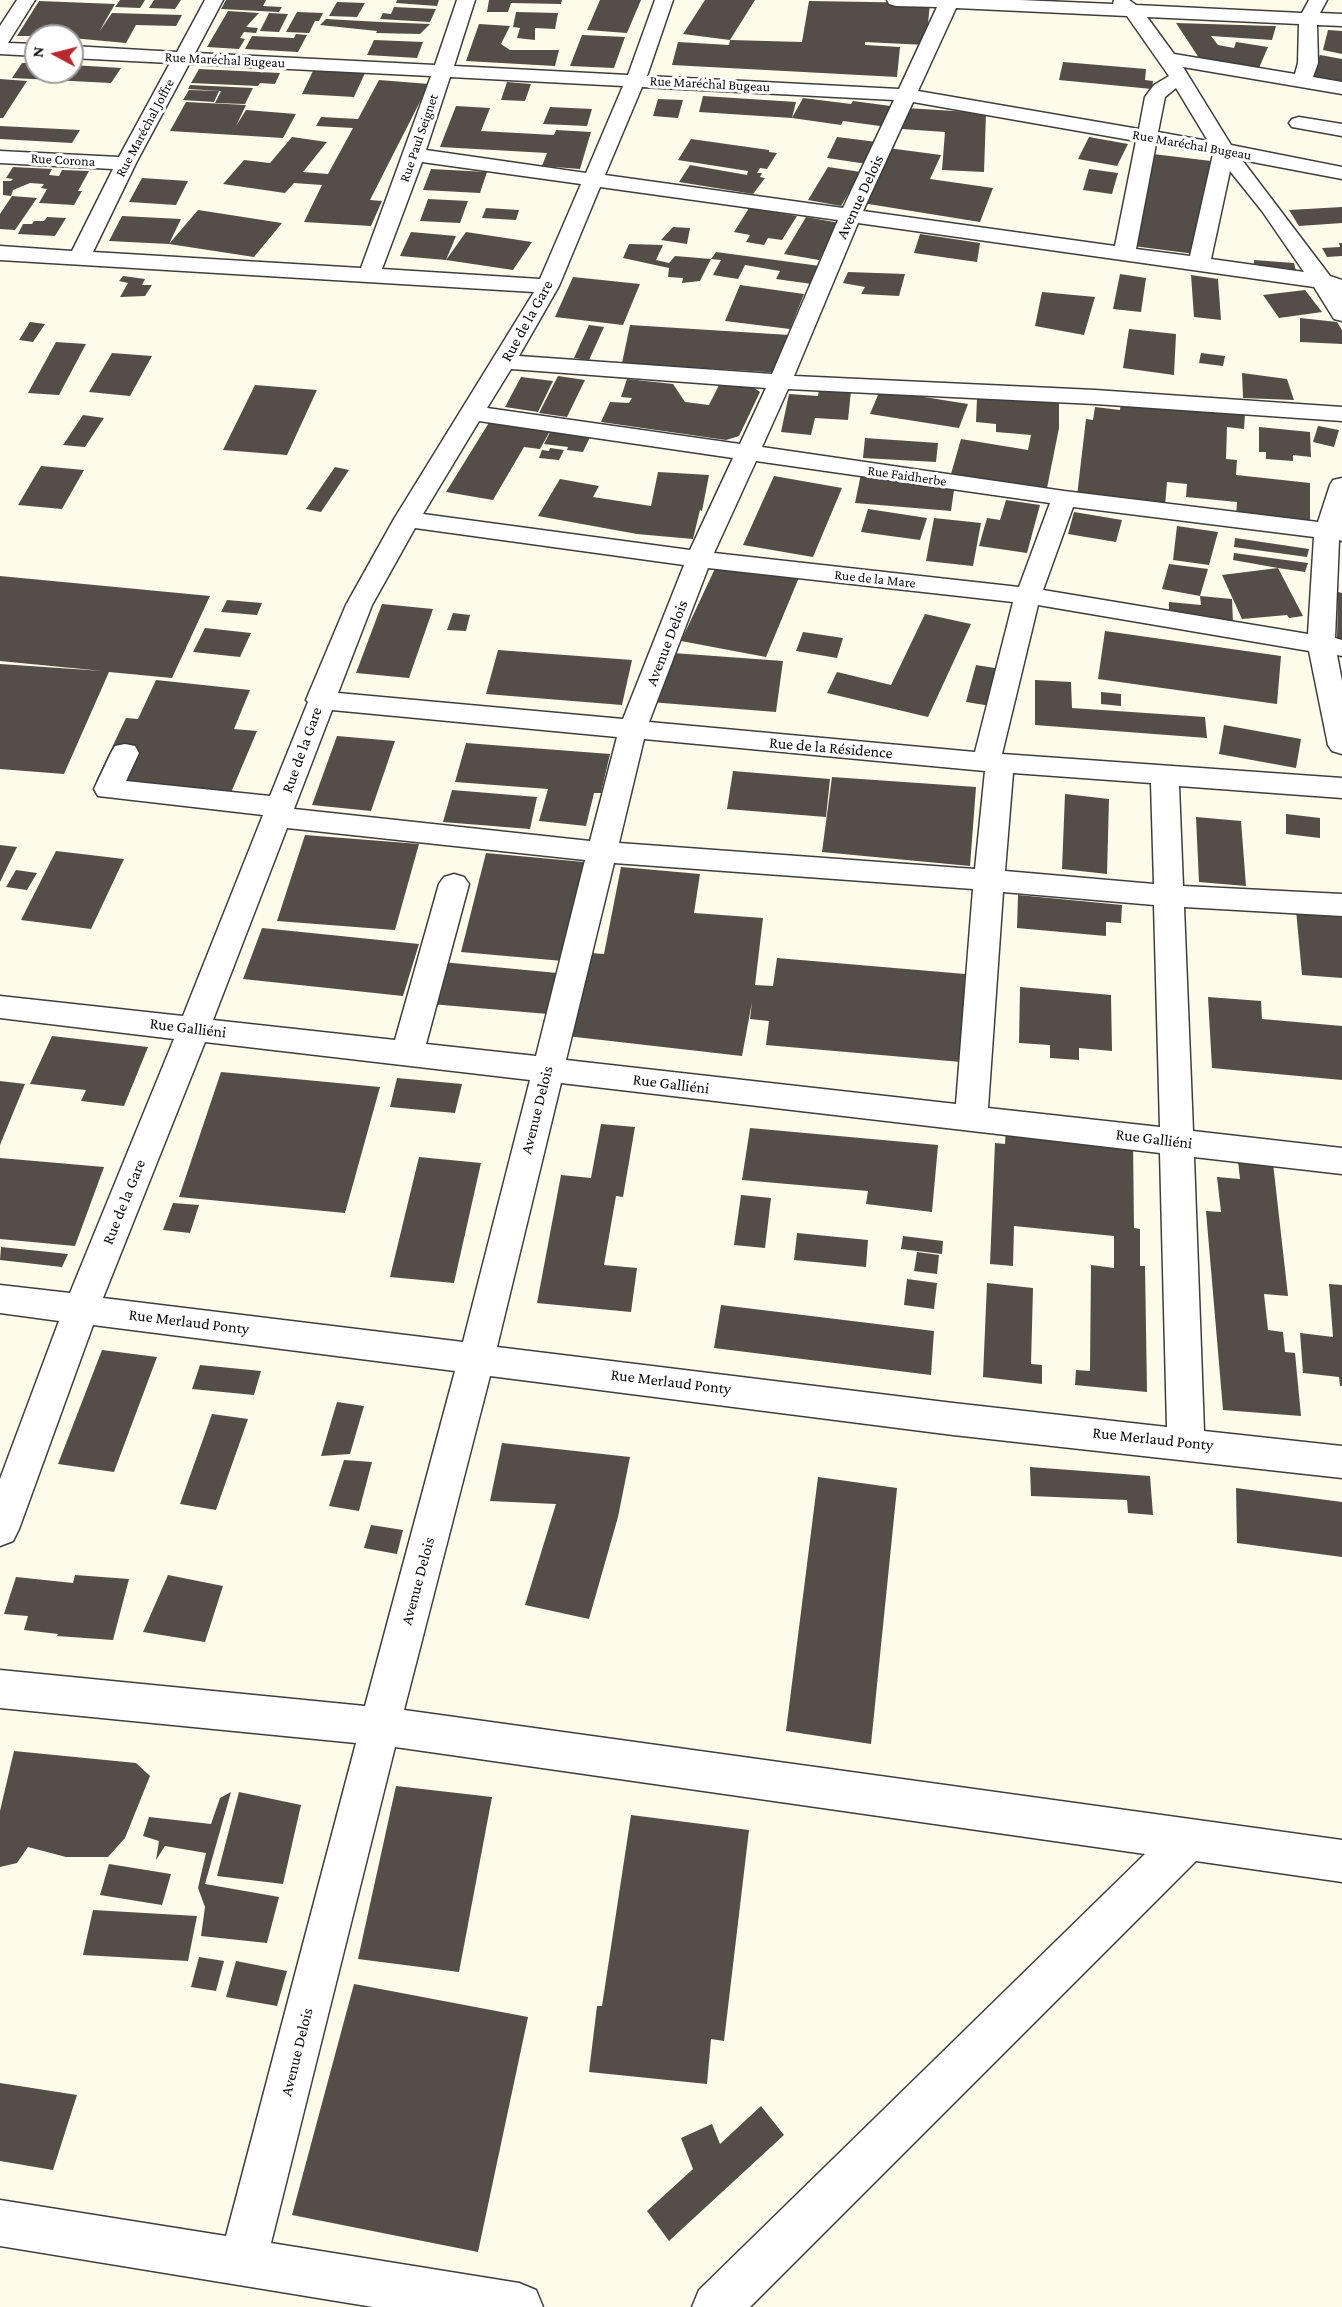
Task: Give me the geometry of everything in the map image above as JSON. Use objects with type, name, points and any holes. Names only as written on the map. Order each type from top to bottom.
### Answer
[{"type":"street","points":[[0,41],[26,0]]},
{"type":"street","name":"Rue Maréchal Joffre","points":[[79,258],[126,163],[214,0]]},
{"type":"street","name":"Rue Paul Seignet","points":[[369,275],[414,155],[466,0]]},
{"type":"street","name":"Rue de la Gare","points":[[0,1528],[81,1309],[194,1029],[320,700],[359,605],[407,519],[548,286],[635,81],[664,0]]},
{"type":"street","points":[[896,0],[1342,20]]},
{"type":"street","points":[[1117,0],[1134,12],[1168,60],[1224,150],[1332,284],[1342,314]]},
{"type":"street","points":[[1302,81],[1308,63],[1308,19],[1318,0]]},
{"type":"street","name":"Avenue Delois","points":[[243,2262],[477,1357],[632,730],[699,559],[780,382],[850,217],[950,1]]},
{"type":"street","points":[[0,48],[24,49]]},
{"type":"street","name":"Rue Maréchal Bugeau","points":[[84,53],[908,95],[1224,150],[1342,174]]},
{"type":"street","points":[[1168,60],[1342,88]]},
{"type":"street","points":[[1124,254],[1155,97],[1161,89],[1179,78]]},
{"type":"street","points":[[1299,123],[1342,130]]},
{"type":"street","points":[[1199,264],[1224,150]]},
{"type":"street","points":[[414,155],[1332,284]]},
{"type":"street","name":"Rue Corona","points":[[0,157],[126,163]]},
{"type":"street","points":[[0,253],[548,286]]},
{"type":"street","points":[[504,362],[780,382],[1095,397],[1342,414]]},
{"type":"street","name":"Rue Faidherbe","points":[[473,413],[1064,498],[1334,533]]},
{"type":"street","points":[[1342,485],[1334,533],[1331,646],[1342,745]]},
{"type":"street","points":[[971,1118],[989,880],[993,763],[1022,613],[1064,498]]},
{"type":"street","name":"Rue de la Mare","points":[[407,519],[699,559],[1030,596],[1331,646]]},
{"type":"street","name":"Rue de la Résidence","points":[[320,700],[993,763],[1342,788]]},
{"type":"street","points":[[125,753],[108,789],[600,852],[989,880],[1170,896],[1342,905]]},
{"type":"street","points":[[1165,776],[1186,1443]]},
{"type":"street","points":[[407,1054],[454,884]]},
{"type":"street","name":"Rue Galliéni","points":[[0,1007],[1342,1161]]},
{"type":"street","name":"Rue Merlaud Ponty","points":[[0,1299],[477,1357],[953,1419],[1342,1462]]},
{"type":"street","points":[[0,1689],[380,1726],[1342,1861]]},
{"type":"street","points":[[716,2307],[1189,1839]]},
{"type":"street","points":[[0,2223],[519,2307]]},
{"type":"building","points":[[120,0],[145,0],[140,8],[115,7]]},
{"type":"building","points":[[154,0],[181,0],[175,9],[149,8]]},
{"type":"building","points":[[226,0],[266,0],[263,6],[282,7],[279,12],[221,9]]},
{"type":"building","points":[[397,0],[439,0],[437,6],[396,3]]},
{"type":"building","points":[[489,0],[562,0],[561,4],[511,3],[508,12],[487,12]]},
{"type":"building","points":[[600,0],[641,0],[627,33],[587,30]]},
{"type":"building","points":[[705,0],[755,0],[730,40],[683,34]]},
{"type":"building","points":[[39,1],[115,4],[99,32],[112,13],[182,15],[176,26],[136,25],[126,43],[84,39],[84,24],[25,24]]},
{"type":"building","points":[[809,1],[930,3],[926,45],[865,42],[865,45],[900,47],[897,77],[672,65],[678,42],[729,45],[730,40],[802,42]]},
{"type":"building","points":[[337,2],[365,3],[357,17],[329,16]]},
{"type":"building","points":[[394,7],[436,9],[430,22],[380,19],[383,13],[391,14]]},
{"type":"building","points":[[228,11],[259,13],[246,27],[258,28],[256,33],[244,32],[240,38],[245,39],[239,49],[207,47]]},
{"type":"building","points":[[297,12],[323,13],[319,21],[315,21],[309,33],[286,32]]},
{"type":"building","points":[[516,12],[558,13],[555,29],[535,28],[535,40],[517,38],[520,28],[513,27]]},
{"type":"building","points":[[269,13],[288,14],[279,32],[260,31]]},
{"type":"building","points":[[326,19],[430,24],[420,34],[376,33],[377,31],[320,25]]},
{"type":"building","points":[[1176,23],[1276,26],[1272,40],[1211,36],[1218,45],[1234,48],[1236,42],[1268,47],[1259,68],[1199,58]]},
{"type":"building","points":[[479,24],[510,26],[501,44],[510,50],[559,50],[555,66],[466,61]]},
{"type":"building","points":[[24,25],[24,36],[17,36]]},
{"type":"building","points":[[1328,30],[1342,31],[1342,54],[1323,50]]},
{"type":"building","points":[[296,34],[307,35],[298,52],[245,49],[252,36],[294,38]]},
{"type":"building","points":[[582,35],[625,37],[614,68],[570,66]]},
{"type":"building","points":[[374,40],[423,42],[417,58],[367,55]]},
{"type":"building","points":[[1320,55],[1342,59],[1342,84],[1318,80],[1310,74]]},
{"type":"building","points":[[1063,62],[1146,69],[1145,80],[1153,81],[1152,89],[1059,80]]},
{"type":"building","points":[[22,63],[24,63],[24,79],[12,78]]},
{"type":"building","points":[[84,66],[121,68],[111,83],[84,82]]},
{"type":"building","points":[[199,69],[280,73],[275,84],[260,83],[258,86],[191,83]]},
{"type":"building","points":[[313,71],[365,73],[354,97],[302,94]]},
{"type":"building","points":[[0,79],[24,81],[25,84],[3,118],[0,118]]},
{"type":"building","points":[[379,80],[429,84],[370,200],[382,201],[371,226],[304,222],[322,185],[294,183],[285,193],[223,184],[244,160],[270,163],[292,137],[327,142],[303,172],[328,174],[353,128],[316,126],[321,117],[358,119]]},
{"type":"building","points":[[507,82],[531,84],[525,101],[501,100]]},
{"type":"building","points":[[190,85],[253,88],[245,104],[215,103],[221,91],[188,89]]},
{"type":"building","points":[[189,90],[219,91],[214,102],[183,100]]},
{"type":"building","points":[[703,96],[796,102],[792,118],[699,112]]},
{"type":"building","points":[[803,98],[851,104],[853,101],[906,108],[986,113],[984,172],[942,170],[945,132],[843,121],[841,125],[792,118]]},
{"type":"building","points":[[658,99],[683,100],[678,118],[653,116]]},
{"type":"building","points":[[186,102],[246,105],[236,126],[246,110],[296,114],[283,138],[170,131]]},
{"type":"building","points":[[456,106],[490,108],[481,131],[554,135],[556,130],[591,132],[580,169],[542,166],[547,153],[440,147]]},
{"type":"building","points":[[550,107],[592,109],[587,126],[543,124]]},
{"type":"building","points":[[0,126],[80,130],[72,143],[0,139]]},
{"type":"building","points":[[837,137],[877,142],[867,164],[827,158]]},
{"type":"building","points":[[1089,137],[1128,144],[1117,166],[1078,159]]},
{"type":"building","points":[[691,139],[777,153],[767,169],[760,168],[757,173],[762,173],[760,177],[765,178],[753,194],[679,182],[690,165],[747,175],[748,171],[678,160]]},
{"type":"building","points":[[888,148],[941,155],[930,179],[993,188],[980,222],[862,203]]},
{"type":"building","points":[[1153,154],[1211,161],[1195,254],[1133,246]]},
{"type":"building","points":[[13,167],[52,169],[49,175],[59,176],[62,170],[89,171],[78,191],[82,191],[74,205],[39,203],[47,189],[41,188],[44,184],[30,183],[13,190],[11,196],[3,195],[3,181],[13,179],[6,178]]},
{"type":"building","points":[[828,167],[861,172],[841,206],[808,200]]},
{"type":"building","points":[[431,169],[487,172],[480,193],[423,190]]},
{"type":"building","points":[[1089,169],[1118,173],[1112,194],[1083,190]]},
{"type":"building","points":[[142,178],[188,181],[176,205],[129,202]]},
{"type":"building","points":[[12,196],[37,198],[15,230],[0,229],[0,214]]},
{"type":"building","points":[[428,199],[468,201],[460,223],[420,221]]},
{"type":"building","points":[[1342,207],[1342,223],[1299,226],[1289,210]]},
{"type":"building","points":[[486,208],[519,210],[516,220],[482,218]]},
{"type":"building","points":[[749,208],[797,216],[782,240],[768,238],[764,245],[746,242],[750,235],[734,232]]},
{"type":"building","points":[[198,210],[282,223],[254,257],[169,244]]},
{"type":"building","points":[[122,216],[181,219],[169,244],[109,241]]},
{"type":"building","points":[[47,217],[66,218],[55,236],[18,234],[23,224],[44,221]]},
{"type":"building","points":[[806,217],[840,223],[819,260],[784,254]]},
{"type":"building","points":[[673,227],[690,228],[687,244],[661,240]]},
{"type":"building","points":[[411,232],[456,236],[446,260],[400,256]]},
{"type":"building","points":[[466,232],[532,242],[513,270],[446,260]]},
{"type":"building","points":[[920,234],[980,243],[977,262],[914,253]]},
{"type":"building","points":[[1339,243],[1342,243],[1342,256],[1327,257],[1322,248],[1340,247]]},
{"type":"building","points":[[629,244],[663,245],[656,260],[669,263],[675,256],[711,259],[700,281],[682,283],[683,278],[668,277],[669,268],[623,258]]},
{"type":"building","points":[[716,252],[820,266],[812,284],[776,279],[780,271],[745,265],[738,279],[713,275],[721,260],[711,259]]},
{"type":"building","points":[[1254,260],[1294,263],[1296,271],[1254,268]]},
{"type":"building","points":[[848,272],[905,274],[899,296],[861,294],[865,287],[843,283]]},
{"type":"building","points":[[1120,274],[1146,278],[1141,312],[1113,309]]},
{"type":"building","points":[[1191,275],[1218,279],[1221,320],[1194,317]]},
{"type":"building","points":[[123,276],[145,279],[142,285],[152,285],[145,296],[120,297],[128,283],[119,281]]},
{"type":"building","points":[[573,277],[640,284],[623,325],[555,317]]},
{"type":"building","points":[[740,285],[804,294],[790,329],[725,321]]},
{"type":"building","points":[[1305,290],[1322,312],[1279,318],[1263,295]]},
{"type":"building","points":[[1042,292],[1095,297],[1084,335],[1035,326]]},
{"type":"building","points":[[1300,318],[1337,322],[1342,330],[1342,344],[1300,342]]},
{"type":"building","points":[[30,322],[45,324],[33,342],[19,340]]},
{"type":"building","points":[[589,325],[604,327],[589,360],[574,358]]},
{"type":"building","points":[[630,325],[789,335],[783,373],[622,363]]},
{"type":"building","points":[[1129,329],[1176,334],[1174,375],[1123,368]]},
{"type":"building","points":[[56,342],[86,344],[59,395],[28,393]]},
{"type":"building","points":[[112,353],[152,356],[130,396],[89,392]]},
{"type":"building","points":[[1201,353],[1225,356],[1223,366],[1199,363]]},
{"type":"building","points":[[1242,373],[1287,379],[1294,400],[1243,398]]},
{"type":"building","points":[[558,376],[585,380],[567,417],[539,413]]},
{"type":"building","points":[[521,377],[553,381],[538,412],[505,407]]},
{"type":"building","points":[[627,379],[673,384],[685,402],[709,405],[719,385],[753,387],[760,392],[739,436],[726,440],[601,422],[610,402],[629,403],[632,398],[621,397]]},
{"type":"building","points":[[255,385],[317,390],[287,455],[223,450]]},
{"type":"building","points":[[819,389],[851,391],[848,420],[815,418],[811,435],[781,432],[789,394],[818,396]]},
{"type":"building","points":[[880,390],[968,404],[959,428],[870,414]]},
{"type":"building","points":[[977,398],[1059,402],[1059,428],[1047,488],[951,474],[961,439],[1028,450],[1031,435],[996,432],[996,424],[976,422]]},
{"type":"building","points":[[1121,402],[1245,414],[1244,429],[1227,427],[1226,459],[1237,460],[1236,475],[1310,483],[1310,524],[1236,517],[1237,502],[1186,497],[1187,484],[1167,482],[1165,506],[1077,496],[1086,419],[1093,420],[1095,407],[1120,410]]},
{"type":"building","points":[[83,415],[104,418],[85,447],[63,445]]},
{"type":"building","points":[[490,421],[550,431],[540,449],[524,447],[493,500],[446,492]]},
{"type":"building","points":[[1318,426],[1339,430],[1334,447],[1313,442]]},
{"type":"building","points":[[1259,427],[1310,432],[1311,457],[1293,455],[1293,461],[1266,459],[1266,452],[1259,452]]},
{"type":"building","points":[[550,432],[590,437],[583,452],[567,450],[568,447],[544,444]]},
{"type":"building","points":[[865,438],[938,443],[936,462],[863,458]]},
{"type":"building","points":[[550,448],[564,450],[559,460],[539,458],[542,450],[549,451]]},
{"type":"building","points":[[41,466],[84,470],[62,509],[18,505]]},
{"type":"building","points":[[335,467],[349,470],[321,512],[306,509]]},
{"type":"building","points":[[658,472],[709,475],[702,511],[700,510],[693,539],[637,534],[538,516],[560,479],[599,486],[593,497],[651,506]]},
{"type":"building","points":[[861,474],[955,483],[951,511],[855,503]]},
{"type":"building","points":[[774,476],[842,488],[813,557],[743,545]]},
{"type":"building","points":[[1006,500],[1040,505],[1027,553],[979,546],[987,518],[1000,520]]},
{"type":"building","points":[[868,509],[927,518],[920,540],[861,532]]},
{"type":"building","points":[[1074,512],[1122,520],[1116,542],[1068,534]]},
{"type":"building","points":[[934,518],[981,523],[973,566],[926,561]]},
{"type":"building","points":[[1177,526],[1218,532],[1209,565],[1173,560]]},
{"type":"building","points":[[1235,538],[1309,549],[1307,557],[1234,547]]},
{"type":"building","points":[[1234,553],[1308,563],[1305,572],[1233,560]]},
{"type":"building","points":[[719,560],[800,575],[766,657],[681,641]]},
{"type":"building","points":[[1169,564],[1208,569],[1200,596],[1162,589]]},
{"type":"building","points":[[1278,568],[1303,616],[1242,619],[1222,575]]},
{"type":"building","points":[[0,576],[210,596],[172,678],[109,672],[64,774],[0,769],[0,664],[103,671],[0,661]]},
{"type":"building","points":[[1338,592],[1342,593],[1342,640],[1337,639]]},
{"type":"building","points":[[1200,596],[1232,599],[1233,623],[1169,617],[1169,602],[1201,605]]},
{"type":"building","points":[[227,600],[262,603],[257,615],[221,612]]},
{"type":"building","points":[[382,604],[433,609],[409,678],[356,673]]},
{"type":"building","points":[[453,613],[470,615],[466,631],[447,630]]},
{"type":"building","points":[[925,614],[971,624],[928,717],[827,693],[837,672],[891,685]]},
{"type":"building","points":[[205,628],[251,633],[240,657],[193,652]]},
{"type":"building","points":[[1105,631],[1281,656],[1277,704],[1098,679]]},
{"type":"building","points":[[803,632],[843,638],[837,658],[796,651]]},
{"type":"building","points":[[498,650],[632,660],[622,705],[486,694]]},
{"type":"building","points":[[659,652],[783,661],[776,712],[650,702]]},
{"type":"building","points":[[976,665],[1001,669],[991,706],[966,702]]},
{"type":"building","points":[[156,680],[250,690],[234,729],[257,731],[230,795],[96,781],[126,718],[138,719]]},
{"type":"building","points":[[1035,680],[1071,682],[1072,708],[1205,717],[1207,738],[1035,725]]},
{"type":"building","points":[[1101,692],[1121,694],[1121,706],[1101,704]]},
{"type":"building","points":[[1224,725],[1301,739],[1296,768],[1219,754]]},
{"type":"building","points":[[337,736],[395,741],[371,811],[312,805]]},
{"type":"building","points":[[466,743],[610,754],[601,793],[594,793],[586,826],[539,821],[548,789],[455,782]]},
{"type":"building","points":[[733,771],[830,779],[826,817],[727,809]]},
{"type":"building","points":[[832,777],[976,787],[970,866],[822,852]]},
{"type":"building","points":[[452,790],[537,797],[530,829],[443,822]]},
{"type":"building","points":[[1065,794],[1109,799],[1107,874],[1062,869]]},
{"type":"building","points":[[1286,814],[1320,818],[1320,838],[1286,834]]},
{"type":"building","points":[[1196,817],[1241,821],[1246,886],[1199,882]]},
{"type":"building","points":[[305,835],[419,844],[395,930],[277,921]]},
{"type":"building","points":[[0,845],[17,847],[0,882]]},
{"type":"building","points":[[56,851],[124,859],[91,929],[21,920]]},
{"type":"building","points":[[486,853],[584,862],[563,961],[461,952]]},
{"type":"building","points":[[621,867],[700,874],[694,913],[763,918],[755,985],[773,986],[777,958],[965,974],[961,1062],[766,1045],[769,1021],[750,1019],[752,1002],[742,1056],[558,1035],[578,952],[604,954]]},
{"type":"building","points":[[16,870],[37,873],[27,890],[6,887]]},
{"type":"building","points":[[1018,895],[1122,905],[1121,923],[1106,922],[1106,936],[1017,928]]},
{"type":"building","points":[[1296,910],[1342,914],[1342,978],[1302,975]]},
{"type":"building","points":[[262,928],[419,944],[403,996],[243,979]]},
{"type":"building","points":[[442,962],[557,973],[548,1014],[431,1004]]},
{"type":"building","points":[[1020,987],[1111,995],[1112,1051],[1079,1048],[1079,1060],[1050,1058],[1050,1045],[1019,1043]]},
{"type":"building","points":[[1208,997],[1261,1001],[1262,1019],[1342,1026],[1342,1080],[1212,1068]]},
{"type":"building","points":[[52,1036],[148,1047],[124,1106],[81,1101],[86,1090],[30,1084]]},
{"type":"building","points":[[221,1072],[380,1087],[345,1213],[179,1197]]},
{"type":"building","points":[[397,1078],[462,1084],[455,1113],[390,1107]]},
{"type":"building","points":[[0,1081],[25,1084],[0,1145]]},
{"type":"building","points":[[601,1124],[635,1127],[623,1197],[616,1196],[604,1265],[637,1268],[631,1312],[537,1303],[561,1175],[591,1178]]},
{"type":"building","points":[[1006,1127],[1133,1140],[1134,1228],[1140,1229],[1140,1266],[1145,1266],[1147,1392],[1075,1385],[1076,1370],[1090,1371],[1091,1265],[1114,1268],[1114,1236],[1014,1226],[1013,1266],[990,1264],[995,1143],[1005,1144]]},
{"type":"building","points":[[750,1128],[938,1145],[932,1212],[866,1204],[868,1191],[742,1180]]},
{"type":"building","points":[[419,1157],[481,1163],[454,1283],[390,1277]]},
{"type":"building","points":[[0,1158],[104,1167],[75,1246],[0,1239]]},
{"type":"building","points":[[1238,1161],[1273,1163],[1288,1296],[1264,1294],[1268,1330],[1283,1332],[1285,1352],[1295,1353],[1301,1416],[1223,1410],[1206,1211],[1221,1212],[1217,1177],[1240,1179]]},
{"type":"building","points":[[741,1195],[771,1198],[765,1248],[734,1245]]},
{"type":"building","points":[[173,1203],[199,1205],[190,1233],[163,1230]]},
{"type":"building","points":[[797,1233],[868,1240],[866,1267],[794,1260]]},
{"type":"building","points":[[903,1236],[943,1241],[942,1254],[901,1249]]},
{"type":"building","points":[[1,1247],[68,1254],[62,1267],[0,1260]]},
{"type":"building","points":[[917,1252],[939,1255],[937,1274],[914,1271]]},
{"type":"building","points":[[907,1279],[937,1283],[934,1309],[904,1305]]},
{"type":"building","points":[[987,1283],[1033,1288],[1031,1364],[1042,1365],[1042,1384],[983,1377]]},
{"type":"building","points":[[1329,1284],[1342,1285],[1342,1386],[1340,1386],[1339,1377],[1303,1373],[1300,1333],[1333,1337]]},
{"type":"building","points":[[721,1305],[934,1331],[931,1375],[714,1348]]},
{"type":"building","points":[[102,1350],[157,1357],[114,1472],[58,1464]]},
{"type":"building","points":[[200,1365],[261,1371],[254,1395],[192,1389]]},
{"type":"building","points":[[337,1402],[364,1406],[350,1454],[321,1456]]},
{"type":"building","points":[[212,1414],[248,1419],[216,1510],[180,1504]]},
{"type":"building","points":[[502,1443],[630,1457],[618,1517],[589,1619],[525,1605],[556,1504],[490,1501]]},
{"type":"building","points":[[344,1460],[372,1462],[359,1511],[329,1506]]},
{"type":"building","points":[[1030,1467],[1150,1476],[1153,1515],[1128,1513],[1127,1500],[1031,1496]]},
{"type":"building","points":[[818,1477],[897,1488],[871,1744],[786,1731]]},
{"type":"building","points":[[1236,1488],[1342,1502],[1342,1557],[1237,1543]]},
{"type":"building","points":[[371,1525],[403,1530],[397,1554],[364,1548]]},
{"type":"building","points":[[75,1575],[129,1579],[113,1640],[57,1636],[58,1634],[24,1630],[28,1616],[4,1614],[16,1577],[73,1583]]},
{"type":"building","points":[[168,1575],[223,1586],[205,1642],[143,1632]]},
{"type":"building","points":[[14,1751],[136,1763],[150,1776],[125,1838],[108,1857],[66,1857],[28,1847],[17,1863],[0,1867],[0,1811]]},
{"type":"building","points":[[396,1786],[492,1797],[459,1972],[358,1959]]},
{"type":"building","points":[[231,1792],[205,1884],[279,1897],[267,1943],[201,1936],[205,1907],[198,1888],[206,1853],[165,1846],[156,1860],[159,1841],[143,1836],[149,1817],[211,1824],[220,1798]]},
{"type":"building","points":[[239,1792],[301,1805],[283,1884],[217,1876]]},
{"type":"building","points":[[631,1815],[749,1830],[724,2041],[711,2039],[707,2084],[589,2072],[597,2006],[602,2006]]},
{"type":"building","points":[[109,1864],[171,1874],[162,1905],[100,1895]]},
{"type":"building","points":[[93,1910],[197,1916],[188,1961],[83,1955]]},
{"type":"building","points":[[199,1957],[224,1961],[216,1991],[191,1987]]},
{"type":"building","points":[[236,1961],[287,1971],[277,2006],[226,1997]]},
{"type":"building","points":[[354,1984],[528,2017],[478,2252],[292,2215]]},
{"type":"building","points":[[0,2083],[77,2095],[53,2170],[0,2161]]},
{"type":"building","points":[[761,2106],[784,2135],[669,2241],[647,2211],[693,2169],[681,2138],[712,2124],[720,2144]]}]
